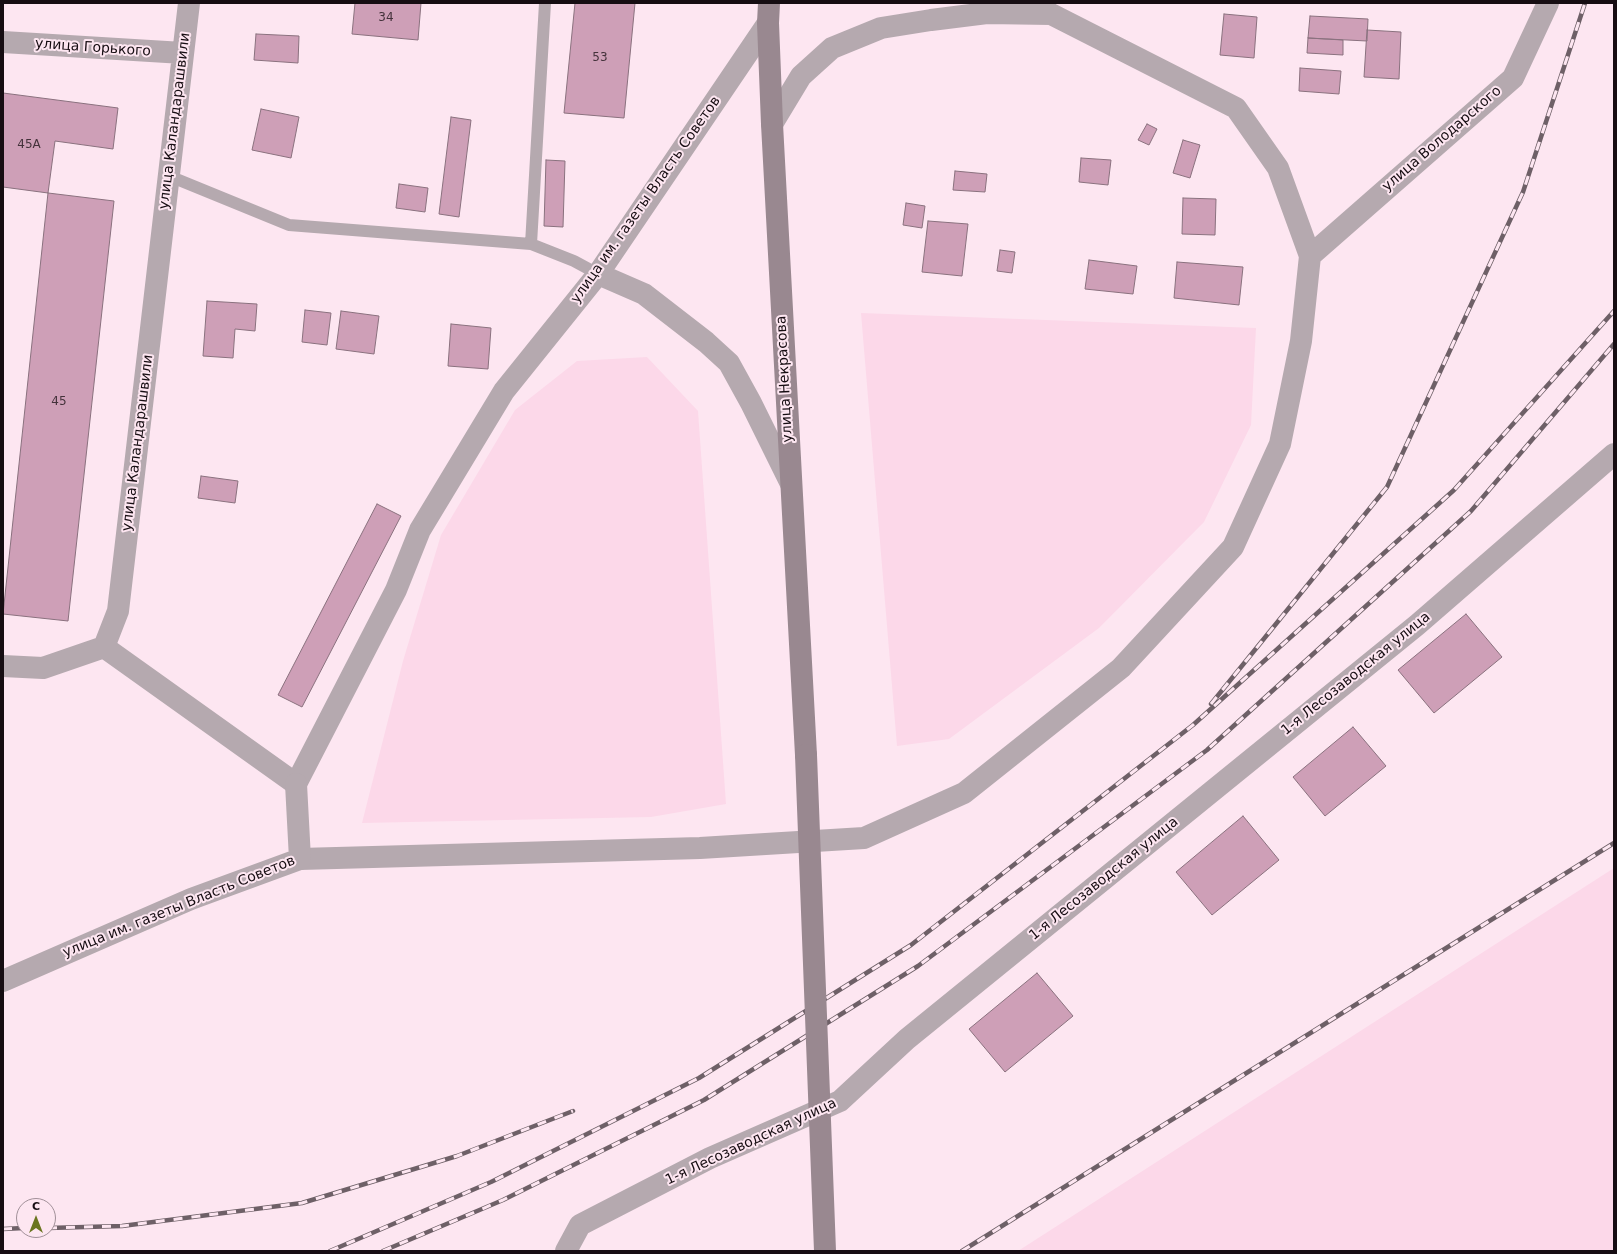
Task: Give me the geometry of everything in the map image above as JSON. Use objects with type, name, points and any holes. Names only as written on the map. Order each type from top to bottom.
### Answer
[{"type":"main road","name":"улица Некрасова","points":[[768,13],[772,124],[806,755],[825,1251]]},
{"type":"street","name":"улица Каландарашвили","points":[[104,647],[118,611],[189,3]]},
{"type":"street","name":"улица Володарского","points":[[1310,256],[1513,78],[1548,3]]},
{"type":"street","points":[[300,859],[700,848],[864,838],[964,793],[1121,668],[1233,547],[1280,444],[1301,341],[1310,256],[1278,168],[1236,108],[1043,8],[930,20],[881,28],[832,48],[802,76],[772,124]]},
{"type":"street","name":"улица им. газеты Власть Советов","points":[[3,981],[191,900],[300,859],[296,784],[396,590],[420,530],[504,391],[598,274],[768,13]]},
{"type":"street","name":"улица Горького","points":[[3,42],[183,53]]},
{"type":"street","points":[[598,274],[644,294],[706,342],[729,363],[752,403],[791,484]]},
{"type":"street","name":"1-я Лесозаводская улица","points":[[566,1251],[580,1225],[710,1158],[840,1101],[907,1039],[1417,625],[1614,454]]},
{"type":"street","points":[[3,666],[43,668],[104,647],[296,784]]},
{"type":"lane","points":[[531,244],[545,3]]},
{"type":"lane","points":[[169,176],[289,225],[531,244],[574,261],[598,274]]},
{"type":"shaded area","points":[[861,313],[1256,328],[1251,425],[1204,522],[1099,628],[949,739],[897,746]]},
{"type":"shaded area","points":[[647,357],[698,411],[726,804],[651,817],[362,823],[403,661],[441,535],[515,410],[577,361]]},
{"type":"shaded area","points":[[1614,868],[1614,1251],[1018,1251]]},
{"type":"building","points":[[355,3],[421,3],[418,40],[352,34]]},
{"type":"building","points":[[575,3],[635,3],[624,118],[564,113]]},
{"type":"building","points":[[1224,14],[1257,17],[1254,58],[1220,55]]},
{"type":"building","points":[[1310,16],[1368,19],[1367,41],[1308,38]]},
{"type":"building","points":[[1367,30],[1401,32],[1399,79],[1364,77]]},
{"type":"building","points":[[256,34],[299,36],[298,63],[254,60]]},
{"type":"building","points":[[1308,38],[1343,40],[1343,55],[1307,53]]},
{"type":"building","points":[[1300,68],[1341,71],[1339,94],[1299,91]]},
{"type":"building","points":[[3,93],[118,108],[113,149],[55,141],[48,193],[3,187]]},
{"type":"building","points":[[261,109],[299,117],[291,158],[252,150]]},
{"type":"building","points":[[451,117],[471,120],[459,217],[439,214]]},
{"type":"building","points":[[1147,124],[1157,129],[1149,145],[1138,140]]},
{"type":"building","points":[[1183,140],[1200,145],[1190,178],[1173,173]]},
{"type":"building","points":[[1081,158],[1111,160],[1108,185],[1079,182]]},
{"type":"building","points":[[546,160],[565,161],[563,227],[544,226]]},
{"type":"building","points":[[955,171],[987,174],[985,192],[953,190]]},
{"type":"building","points":[[399,184],[428,188],[425,212],[396,208]]},
{"type":"building","points":[[48,193],[114,201],[68,621],[3,614]]},
{"type":"building","points":[[1183,198],[1216,199],[1215,235],[1182,234]]},
{"type":"building","points":[[906,203],[925,206],[922,228],[903,225]]},
{"type":"building","points":[[928,221],[968,224],[962,276],[922,272]]},
{"type":"building","points":[[1000,250],[1015,252],[1012,273],[997,271]]},
{"type":"building","points":[[1089,260],[1137,266],[1133,294],[1085,289]]},
{"type":"building","points":[[1177,262],[1243,267],[1239,305],[1174,298]]},
{"type":"building","points":[[207,301],[257,304],[255,331],[235,329],[233,358],[203,356]]},
{"type":"building","points":[[305,310],[331,313],[327,345],[302,342]]},
{"type":"building","points":[[341,311],[379,316],[374,354],[336,349]]},
{"type":"building","points":[[451,324],[491,328],[488,369],[448,366]]},
{"type":"building","points":[[201,476],[238,481],[235,503],[198,498]]},
{"type":"building","points":[[377,504],[401,516],[302,707],[278,695]]},
{"type":"building","points":[[1466,614],[1502,657],[1434,713],[1398,670]]},
{"type":"building","points":[[1353,727],[1386,766],[1325,816],[1293,777]]},
{"type":"building","points":[[1243,816],[1279,860],[1212,915],[1176,872]]},
{"type":"building","points":[[1037,973],[1073,1016],[1005,1072],[969,1029]]},
{"type":"railway","points":[[1211,704],[1387,487],[1523,192],[1585,3]]},
{"type":"railway","points":[[330,1251],[491,1182],[699,1078],[911,945],[1193,725],[1454,490],[1614,311]]},
{"type":"railway","points":[[383,1251],[503,1200],[704,1100],[918,966],[1207,750],[1471,511],[1614,344]]},
{"type":"railway","points":[[962,1251],[1614,843]]},
{"type":"railway","points":[[56,1228],[122,1226],[302,1203],[457,1156],[573,1111]]},
{"type":"railway","points":[[3,1229],[16,1228]]}]
